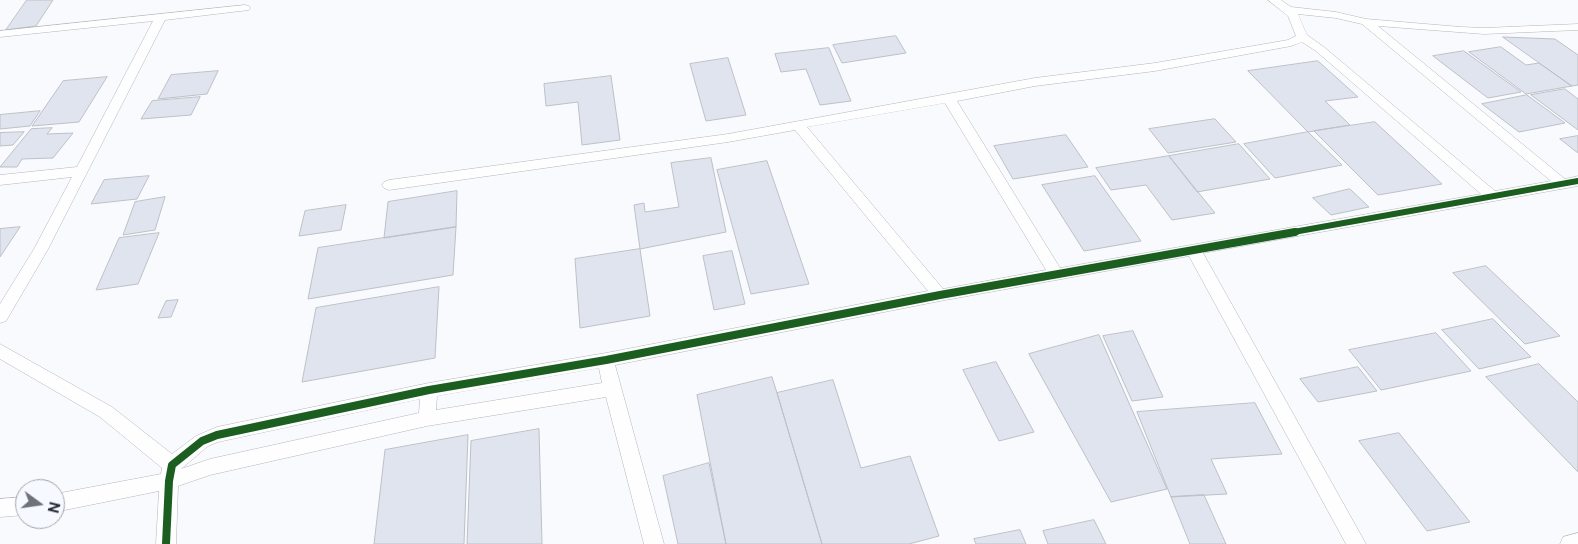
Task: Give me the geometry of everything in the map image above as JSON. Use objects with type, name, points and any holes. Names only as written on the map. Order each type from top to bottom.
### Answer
[{"type":"street","points":[[1273,0],[1291,10],[1366,22],[1484,31],[1578,27]]},
{"type":"street","points":[[0,34],[246,8]]},
{"type":"street","points":[[1291,10],[1302,37],[1320,48],[1492,196]]},
{"type":"street","points":[[0,317],[40,250],[82,172],[161,17]]},
{"type":"street","points":[[1366,22],[1562,183]]},
{"type":"street","points":[[389,185],[719,140],[1035,82],[1155,66],[1291,43],[1302,37]]},
{"type":"street","points":[[949,99],[1057,275]]},
{"type":"street","points":[[798,125],[940,295]]},
{"type":"street","points":[[0,180],[82,172]]},
{"type":"street","points":[[166,544],[170,473],[202,441],[217,435],[429,390],[606,360],[940,295],[1578,181]]},
{"type":"street","points":[[1194,251],[1356,544]]},
{"type":"street","points":[[0,351],[106,412],[170,473]]},
{"type":"street","points":[[606,360],[612,390],[654,544]]},
{"type":"street","points":[[427,419],[429,390]]},
{"type":"street","points":[[65,500],[170,473],[210,467],[427,419],[612,390]]},
{"type":"street","points":[[0,508],[15,507]]},
{"type":"street","points":[[1570,544],[1578,542]]},
{"type":"building","points":[[27,0],[53,0],[36,26],[6,30]]},
{"type":"building","points":[[896,36],[906,53],[842,63],[833,45]]},
{"type":"building","points":[[1503,37],[1555,39],[1578,55],[1578,85],[1572,86]]},
{"type":"building","points":[[1501,47],[1526,65],[1539,63],[1572,86],[1526,94],[1469,52]]},
{"type":"building","points":[[829,48],[851,101],[820,105],[806,69],[781,72],[775,54]]},
{"type":"building","points":[[1464,51],[1521,92],[1488,98],[1433,56]]},
{"type":"building","points":[[728,58],[746,115],[706,121],[690,64]]},
{"type":"building","points":[[1318,61],[1358,97],[1325,101],[1350,125],[1308,132],[1248,71]]},
{"type":"building","points":[[218,71],[207,94],[158,99],[171,75]]},
{"type":"building","points":[[611,76],[620,140],[582,145],[578,102],[546,106],[544,84]]},
{"type":"building","points":[[107,77],[79,122],[32,126],[63,81]]},
{"type":"building","points":[[1565,89],[1578,99],[1578,130],[1531,95]]},
{"type":"building","points":[[1527,95],[1565,123],[1519,132],[1482,104]]},
{"type":"building","points":[[200,97],[191,115],[141,119],[152,101]]},
{"type":"building","points":[[40,111],[30,126],[0,129],[0,115]]},
{"type":"building","points":[[1215,119],[1236,142],[1168,153],[1149,129]]},
{"type":"building","points":[[1375,122],[1442,184],[1378,195],[1314,131]]},
{"type":"building","points":[[52,128],[47,134],[73,133],[53,158],[22,159],[17,167],[0,167],[31,129]]},
{"type":"building","points":[[24,132],[13,145],[0,146],[0,133]]},
{"type":"building","points":[[1308,132],[1342,165],[1275,178],[1244,144]]},
{"type":"building","points":[[1066,135],[1088,167],[1013,179],[994,146]]},
{"type":"building","points":[[1578,136],[1578,153],[1560,139]]},
{"type":"building","points":[[1239,144],[1270,179],[1197,192],[1169,156]]},
{"type":"building","points":[[1169,156],[1215,213],[1172,220],[1146,185],[1111,190],[1096,168]]},
{"type":"building","points":[[711,158],[726,232],[640,249],[634,205],[644,203],[645,212],[679,207],[671,163]]},
{"type":"building","points":[[767,161],[809,284],[751,294],[717,170]]},
{"type":"building","points":[[149,176],[137,199],[91,204],[104,180]]},
{"type":"building","points":[[1095,176],[1141,241],[1084,251],[1042,185]]},
{"type":"building","points":[[1350,189],[1369,207],[1331,215],[1313,198]]},
{"type":"building","points":[[457,191],[456,227],[384,238],[388,202]]},
{"type":"building","points":[[165,197],[155,230],[123,235],[135,202]]},
{"type":"building","points":[[346,205],[341,230],[299,236],[305,211]]},
{"type":"building","points":[[20,227],[0,257],[0,229]]},
{"type":"building","points":[[456,227],[453,275],[308,299],[318,248]]},
{"type":"building","points":[[159,233],[138,284],[96,290],[119,238]]},
{"type":"building","points":[[640,249],[650,316],[580,328],[575,259]]},
{"type":"building","points":[[732,251],[745,304],[714,310],[703,256]]},
{"type":"building","points":[[1486,266],[1560,336],[1525,344],[1453,273]]},
{"type":"building","points":[[439,287],[435,358],[302,382],[316,308]]},
{"type":"building","points":[[178,300],[171,317],[158,318],[166,301]]},
{"type":"building","points":[[1493,319],[1531,357],[1479,369],[1442,330]]},
{"type":"building","points":[[1133,331],[1163,397],[1132,401],[1103,336]]},
{"type":"building","points":[[1436,333],[1471,371],[1381,390],[1349,350]]},
{"type":"building","points":[[1099,335],[1167,489],[1111,502],[1029,354]]},
{"type":"building","points":[[996,362],[1034,432],[999,441],[963,370]]},
{"type":"building","points":[[1539,364],[1578,402],[1578,472],[1486,377]]},
{"type":"building","points":[[1358,367],[1377,391],[1318,402],[1300,379]]},
{"type":"building","points":[[772,377],[822,544],[726,544],[697,395]]},
{"type":"building","points":[[833,380],[861,468],[910,456],[939,536],[909,544],[822,544],[777,393]]},
{"type":"building","points":[[1255,403],[1282,454],[1211,459],[1227,494],[1171,497],[1137,412]]},
{"type":"building","points":[[539,429],[542,544],[467,544],[471,441]]},
{"type":"building","points":[[1399,433],[1470,522],[1427,531],[1359,441]]},
{"type":"building","points":[[468,435],[464,544],[374,544],[385,450]]},
{"type":"building","points":[[709,463],[726,544],[678,544],[663,476]]},
{"type":"building","points":[[1204,495],[1226,544],[1190,544],[1171,497]]},
{"type":"building","points":[[1094,520],[1106,544],[1048,544],[1043,531]]},
{"type":"building","points":[[1020,530],[1026,544],[976,544],[974,539]]},
{"type":"cycle path","points":[[166,544],[169,481],[172,465],[202,441],[217,435],[429,390],[606,360],[940,295],[1578,181]]}]
